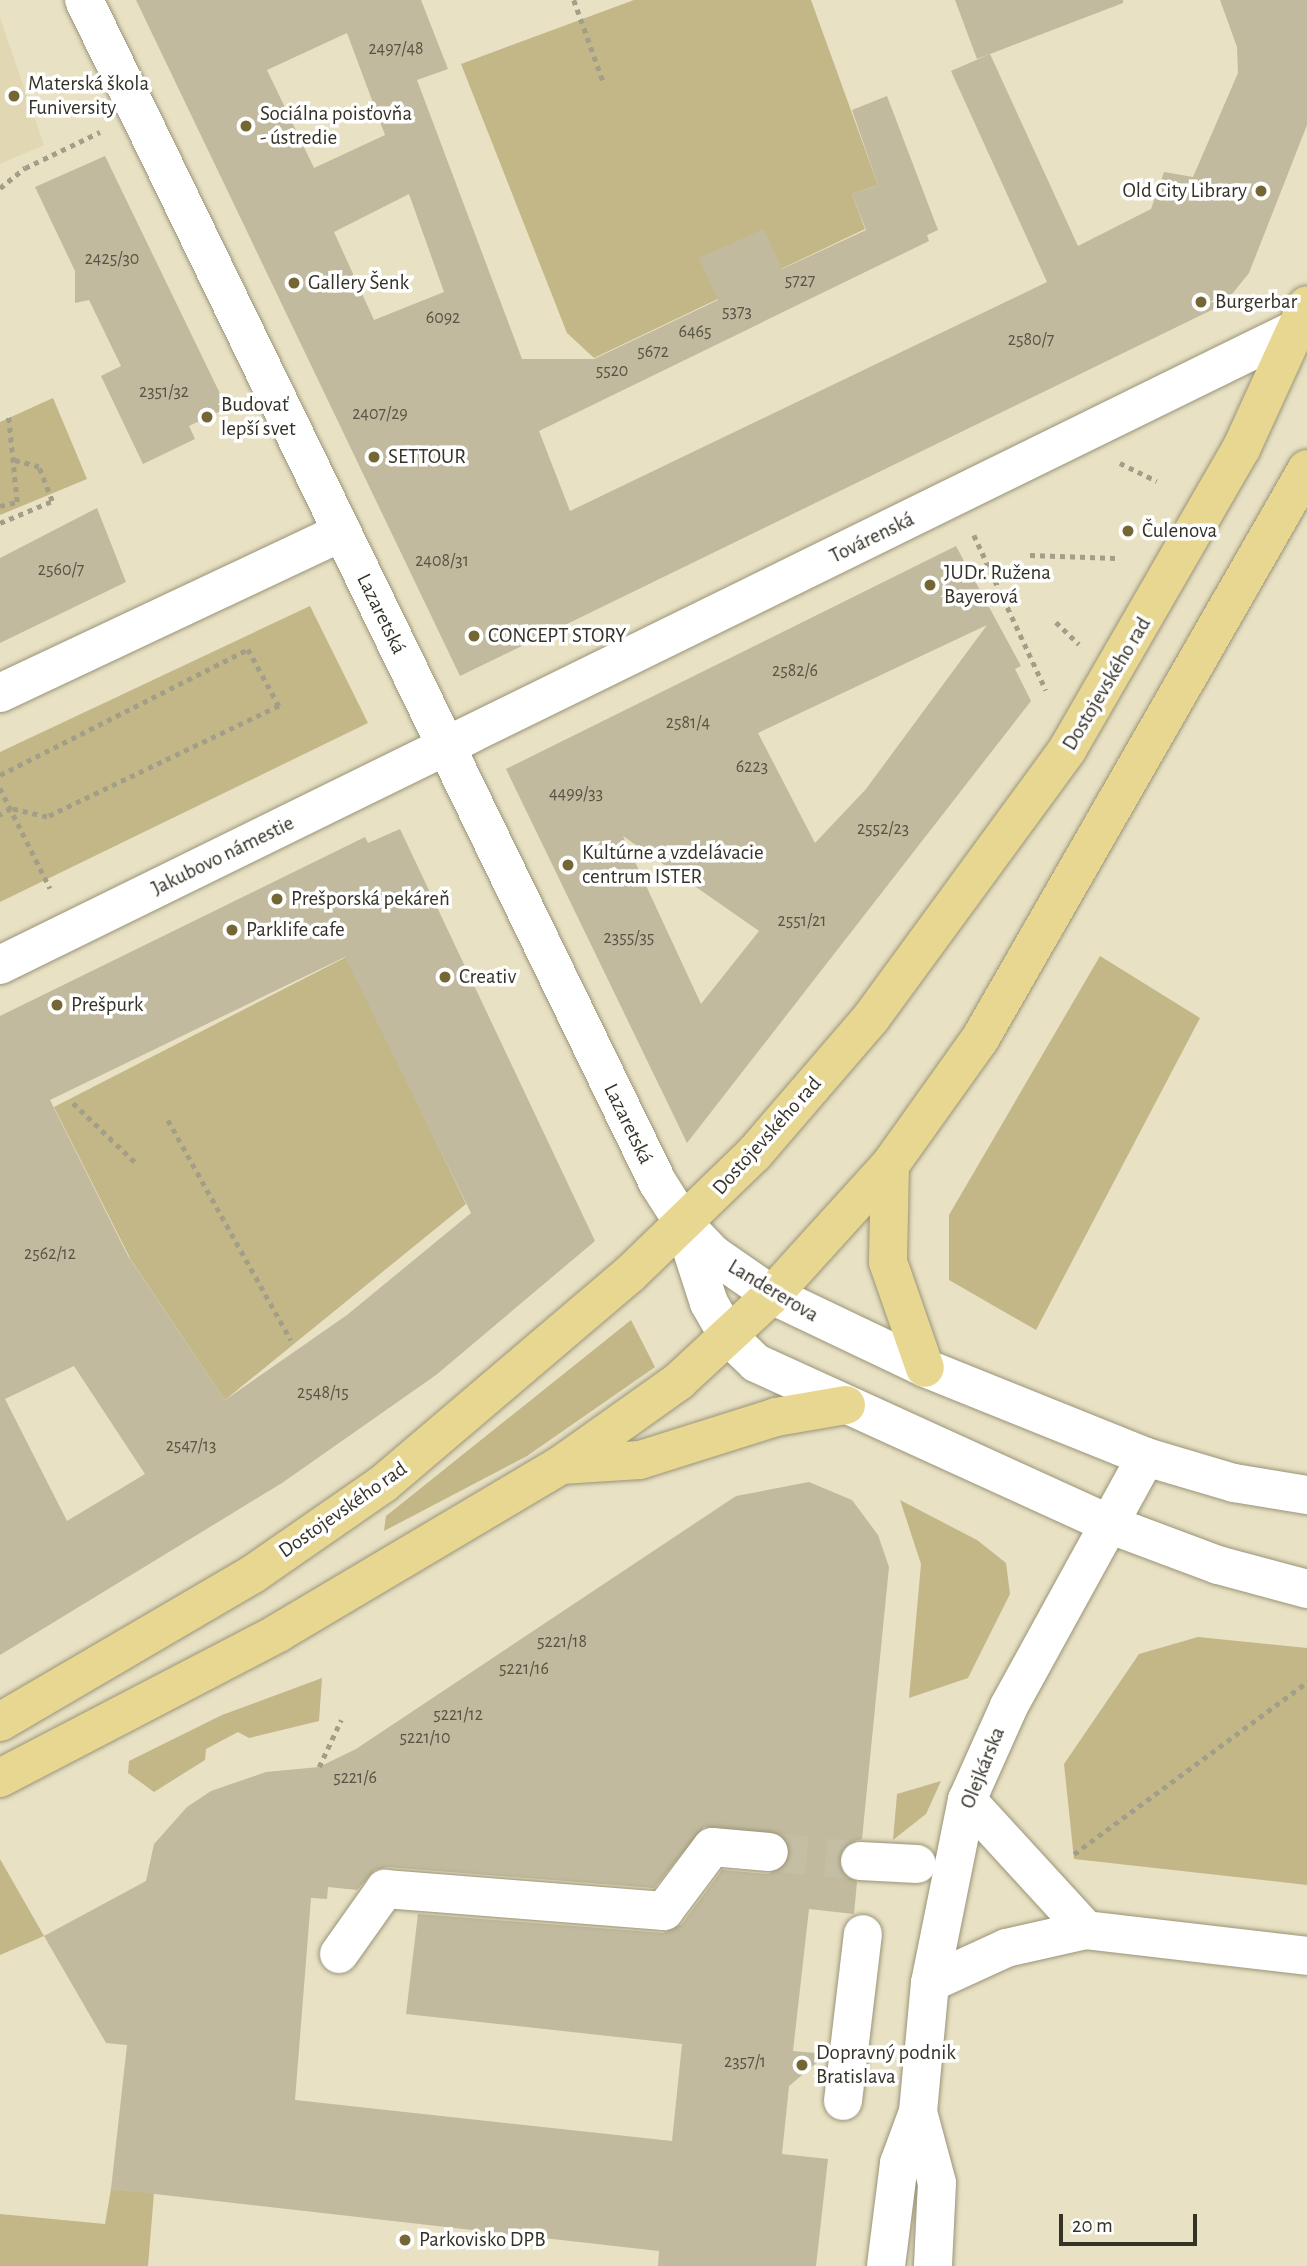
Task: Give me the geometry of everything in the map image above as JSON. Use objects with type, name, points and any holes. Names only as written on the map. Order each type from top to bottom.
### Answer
[{"type":"main road","name":"Dostojevského rad","points":[[0,1722],[253,1574],[383,1484],[684,1224],[871,1018],[1006,841],[1138,636],[1302,317]]},
{"type":"main road","points":[[0,1778],[278,1633],[561,1465],[729,1337],[772,1295],[890,1165],[980,1040],[1307,469]]},
{"type":"main road","points":[[890,1165],[888,1262],[925,1368]]},
{"type":"main road","points":[[561,1465],[639,1460],[776,1417],[846,1405]]},
{"type":"street","name":"Lazaretská","points":[[84,0],[657,1183],[684,1224]]},
{"type":"street","name":"Továrenská","points":[[446,746],[1302,317]]},
{"type":"street","points":[[0,693],[342,532]]},
{"type":"street","name":"Jakubovo námestie","points":[[0,965],[446,746]]},
{"type":"street","name":"Landererova","points":[[684,1224],[713,1254],[772,1295],[925,1368],[1146,1457],[1234,1483],[1307,1494]]},
{"type":"street","name":"Landererova","points":[[684,1224],[704,1290],[729,1337],[756,1363],[1111,1525],[1218,1565],[1307,1589]]},
{"type":"street","name":"Olejkárska","points":[[886,2266],[899,2163],[918,2112],[930,1983],[967,1800],[1009,1706],[1111,1525],[1146,1457]]},
{"type":"street","points":[[967,1800],[1086,1930]]},
{"type":"street","points":[[339,1954],[385,1889],[664,1910],[712,1847],[769,1852]]},
{"type":"street","points":[[860,1861],[917,1864]]},
{"type":"street","points":[[930,1983],[1006,1948],[1086,1930],[1307,1956]]},
{"type":"street","points":[[844,2101],[863,1934]]},
{"type":"street","name":"Olejkárska","points":[[918,2112],[937,2183],[933,2266]]},
{"type":"path","points":[[574,0],[603,81]]},
{"type":"path","points":[[0,188],[25,168],[66,149]]},
{"type":"path","points":[[0,506],[17,502],[8,413]]},
{"type":"path","points":[[0,523],[52,501],[38,467],[13,460]]},
{"type":"path","points":[[1114,460],[1157,481]]},
{"type":"path","points":[[969,524],[1046,690]]},
{"type":"path","points":[[1030,555],[1116,558]]},
{"type":"path","points":[[1056,622],[1079,645]]},
{"type":"path","points":[[0,775],[248,649],[278,706],[47,817],[11,809],[0,816]]},
{"type":"path","points":[[0,788],[50,888]]},
{"type":"path","points":[[72,1103],[136,1163]]},
{"type":"path","points":[[168,1120],[291,1340]]},
{"type":"path","points":[[1062,1864],[1136,1802],[1307,1682]]},
{"type":"path","points":[[319,1768],[341,1720]]},
{"type":"shaded area","points":[[634,0],[811,0],[878,185],[852,194],[865,229],[594,358],[567,333],[461,64]]},
{"type":"shaded area","name":"Materská škola Funiversity","points":[[0,18],[44,145],[0,164]]},
{"type":"shaded area","points":[[53,398],[87,479],[0,515],[0,422]]},
{"type":"shaded area","points":[[310,606],[368,723],[0,902],[0,752]]},
{"type":"shaded area","points":[[358,951],[382,1029],[466,1204],[225,1400],[131,1260],[54,1107]]},
{"type":"shaded area","points":[[1100,956],[1200,1018],[1036,1330],[949,1280],[949,1215]]},
{"type":"shaded area","points":[[631,1320],[655,1367],[527,1456],[384,1531],[386,1516]]},
{"type":"shaded area","points":[[900,1500],[977,1540],[1006,1563],[1010,1594],[968,1678],[909,1698],[921,1564]]},
{"type":"shaded area","points":[[1198,1637],[1307,1648],[1307,1885],[1074,1859],[1064,1764],[1139,1654]]},
{"type":"shaded area","points":[[322,1678],[319,1721],[249,1738],[238,1732],[206,1749],[205,1760],[154,1792],[128,1773],[129,1761],[222,1715]]},
{"type":"shaded area","points":[[941,1781],[926,1814],[893,1840],[897,1794]]},
{"type":"shaded area","points":[[0,1859],[44,1936],[0,1955]]},
{"type":"shaded area","points":[[111,2189],[154,2193],[148,2266],[0,2266],[0,2214],[105,2224]]},
{"type":"building","points":[[136,0],[421,0],[448,69],[417,80],[522,359],[594,359],[718,300],[699,258],[764,229],[782,269],[866,230],[852,194],[878,185],[852,110],[887,96],[938,230],[927,235],[929,241],[539,431],[570,511],[1047,282],[951,71],[990,54],[1078,246],[1151,209],[1164,172],[1193,177],[1238,73],[1237,47],[1220,0],[1307,0],[1307,125],[1249,273],[1224,304],[460,676]],"holes":[[[347,33],[385,135],[314,168],[267,70]],[[409,194],[444,292],[374,320],[334,232]]]},
{"type":"building","points":[[955,0],[1123,0],[1123,3],[977,59]]},
{"type":"building","points":[[105,156],[227,408],[189,426],[195,439],[143,464],[101,376],[121,366],[89,300],[75,303],[75,271],[35,187]]},
{"type":"building","points":[[97,508],[126,582],[0,643],[0,558]]},
{"type":"building","points":[[956,546],[1021,666],[1015,669],[1031,701],[687,1143],[506,769]],"holes":[[[987,625],[866,789],[815,843],[758,733]],[[623,836],[759,931],[701,1004]]]},
{"type":"building","points":[[400,829],[595,1241],[436,1375],[282,1483],[0,1655],[0,1016],[365,837],[368,843]],"holes":[[[345,957],[471,1213],[347,1315],[225,1400],[128,1256],[50,1100]],[[74,1366],[145,1474],[67,1521],[5,1399]]]},
{"type":"building","points":[[809,1482],[852,1500],[878,1535],[889,1567],[862,1839],[850,1842],[838,1859],[841,1871],[857,1882],[854,1914],[809,1909],[793,2051],[827,2054],[789,2086],[782,2154],[828,2159],[816,2266],[658,2266],[659,2251],[111,2189],[127,2045],[106,2043],[44,1936],[146,1881],[154,1844],[187,1807],[211,1791],[266,1772],[319,1767],[356,1749],[736,1496]],"holes":[[[704,1827],[781,1834],[789,1843],[787,1864],[768,1874],[722,1870],[682,1924],[663,1933],[418,1914],[406,2014],[682,2044],[672,2141],[295,2100],[311,1898],[327,1899],[328,1887],[357,1890],[375,1870],[387,1867],[654,1888]]]},
{"type":"tunnel","points":[[769,1852],[860,1861]]},
{"type":"place","name":"Materská škola Funiversity","points":[[14,96]]},
{"type":"place","name":"Sociálna poisťovňa - ústredie","points":[[246,126]]},
{"type":"place","name":"Old City Library","points":[[1261,191]]},
{"type":"place","name":"Gallery Šenk","points":[[294,283]]},
{"type":"place","name":"Burgerbar","points":[[1201,302]]},
{"type":"place","name":"Budovať lepší svet","points":[[207,417]]},
{"type":"place","name":"SETTOUR","points":[[374,457]]},
{"type":"place","name":"Čulenova","points":[[1128,531]]},
{"type":"place","name":"JUDr. Ružena Bayerová","points":[[930,585]]},
{"type":"place","name":"CONCEPT STORY","points":[[474,636]]},
{"type":"place","name":"Kultúrne a vzdelávacie centrum ISTER","points":[[568,865]]},
{"type":"place","name":"Prešporská pekáreň","points":[[277,899]]},
{"type":"place","name":"Parklife cafe","points":[[232,930]]},
{"type":"place","name":"Creativ","points":[[445,977]]},
{"type":"place","name":"Prešpurk","points":[[57,1005]]},
{"type":"place","name":"Dopravný podnik Bratislava","points":[[802,2065]]},
{"type":"place","name":"Parkovisko DPB","points":[[405,2240]]}]
